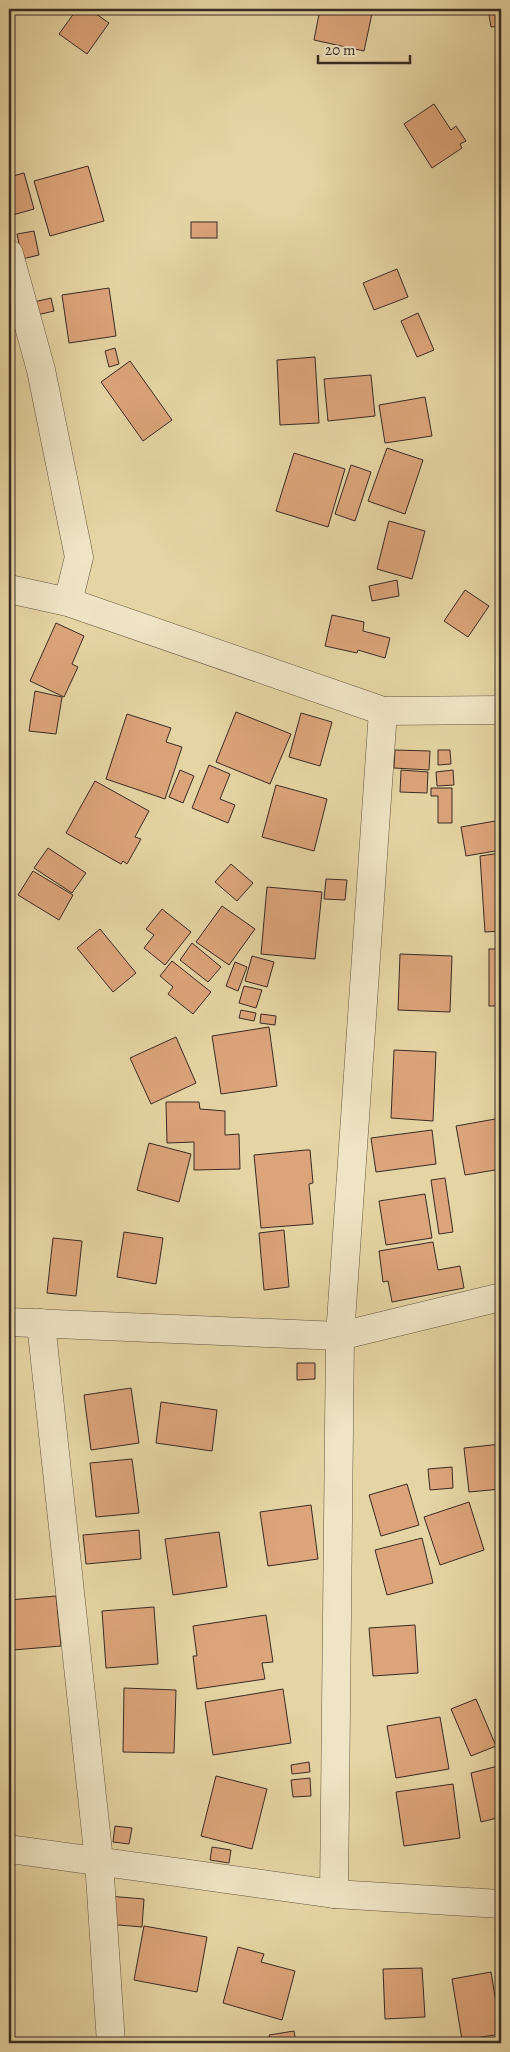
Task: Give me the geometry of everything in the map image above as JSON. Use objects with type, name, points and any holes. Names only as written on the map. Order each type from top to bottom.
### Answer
[{"type":"street","points":[[9,254],[41,370],[79,557],[68,602]]},
{"type":"street","points":[[9,589],[68,602],[383,711],[501,710]]},
{"type":"street","points":[[334,1894],[340,1336],[383,711]]},
{"type":"street","points":[[9,1322],[340,1336],[501,1297]]},
{"type":"street","points":[[41,1323],[99,1861],[111,2043]]},
{"type":"street","points":[[9,1849],[334,1894],[501,1904]]},
{"type":"building","points":[[77,9],[89,9],[109,23],[87,54],[59,34]]},
{"type":"building","points":[[320,9],[373,9],[364,51],[314,40]]},
{"type":"building","points":[[488,9],[501,9],[501,26],[491,27]]},
{"type":"building","points":[[434,104],[451,130],[456,126],[466,141],[460,144],[462,148],[432,168],[404,124]]},
{"type":"building","points":[[88,166],[104,221],[50,236],[34,181]]},
{"type":"building","points":[[24,173],[34,209],[9,216],[9,177]]},
{"type":"building","points":[[191,222],[217,222],[217,238],[191,238]]},
{"type":"building","points":[[34,231],[39,255],[22,259],[17,234]]},
{"type":"building","points":[[397,269],[408,297],[374,310],[363,283]]},
{"type":"building","points":[[109,288],[116,336],[69,343],[62,295]]},
{"type":"building","points":[[51,298],[54,311],[37,315],[34,302]]},
{"type":"building","points":[[418,313],[434,350],[417,357],[401,321]]},
{"type":"building","points":[[115,348],[119,364],[109,367],[105,351]]},
{"type":"building","points":[[315,357],[319,423],[280,425],[277,360]]},
{"type":"building","points":[[130,361],[172,420],[143,441],[101,382]]},
{"type":"building","points":[[371,375],[375,416],[328,421],[324,379]]},
{"type":"building","points":[[425,397],[432,436],[385,443],[379,405]]},
{"type":"building","points":[[387,448],[423,460],[405,514],[368,501]]},
{"type":"building","points":[[294,453],[345,469],[328,527],[276,511]]},
{"type":"building","points":[[351,465],[371,472],[355,521],[335,514]]},
{"type":"building","points":[[389,521],[425,531],[412,579],[377,569]]},
{"type":"building","points":[[397,580],[399,596],[372,601],[369,586]]},
{"type":"building","points":[[465,590],[489,606],[468,637],[444,621]]},
{"type":"building","points":[[332,615],[364,622],[363,631],[390,638],[385,658],[358,650],[357,653],[325,646]]},
{"type":"building","points":[[56,623],[84,636],[72,664],[78,667],[64,697],[30,681]]},
{"type":"building","points":[[35,691],[62,697],[56,734],[29,731]]},
{"type":"building","points":[[236,712],[291,734],[270,784],[216,762]]},
{"type":"building","points":[[301,713],[332,722],[320,766],[289,757]]},
{"type":"building","points":[[127,714],[171,728],[166,742],[182,747],[165,799],[106,779]]},
{"type":"building","points":[[395,750],[430,751],[429,770],[394,768]]},
{"type":"building","points":[[438,750],[450,750],[451,764],[438,765]]},
{"type":"building","points":[[209,765],[230,774],[220,799],[235,805],[228,823],[192,808]]},
{"type":"building","points":[[180,770],[194,776],[183,803],[169,797]]},
{"type":"building","points":[[401,770],[428,772],[427,793],[400,792]]},
{"type":"building","points":[[453,770],[454,785],[437,786],[436,772]]},
{"type":"building","points":[[95,781],[149,811],[135,837],[141,839],[127,864],[123,861],[121,864],[66,833]]},
{"type":"building","points":[[276,785],[327,799],[314,851],[262,837]]},
{"type":"building","points":[[431,788],[452,788],[452,823],[438,823],[438,796],[431,796]]},
{"type":"building","points":[[501,820],[501,850],[466,856],[461,827]]},
{"type":"building","points":[[48,848],[86,873],[72,893],[34,868]]},
{"type":"building","points":[[501,853],[501,931],[485,932],[480,856]]},
{"type":"building","points":[[231,864],[253,883],[237,901],[215,882]]},
{"type":"building","points":[[33,871],[73,895],[59,920],[18,895]]},
{"type":"building","points":[[326,879],[347,880],[345,900],[324,899]]},
{"type":"building","points":[[267,887],[322,892],[315,959],[261,954]]},
{"type":"building","points":[[222,906],[255,929],[229,965],[196,942]]},
{"type":"building","points":[[162,909],[191,932],[165,965],[144,948],[154,935],[146,929]]},
{"type":"building","points":[[100,929],[136,973],[113,992],[77,948]]},
{"type":"building","points":[[192,943],[221,967],[208,982],[180,960]]},
{"type":"building","points":[[489,949],[501,949],[501,1006],[489,1006]]},
{"type":"building","points":[[400,954],[452,956],[450,1012],[398,1010]]},
{"type":"building","points":[[252,956],[274,962],[267,987],[245,981]]},
{"type":"building","points":[[172,961],[211,992],[193,1014],[168,994],[173,987],[160,976]]},
{"type":"building","points":[[235,962],[247,967],[238,991],[226,986]]},
{"type":"building","points":[[244,986],[262,990],[256,1008],[239,1003]]},
{"type":"building","points":[[241,1010],[256,1013],[254,1021],[239,1018]]},
{"type":"building","points":[[261,1014],[276,1016],[275,1025],[260,1023]]},
{"type":"building","points":[[269,1027],[277,1086],[221,1094],[212,1036]]},
{"type":"building","points":[[176,1037],[196,1083],[151,1104],[130,1058]]},
{"type":"building","points":[[394,1050],[436,1052],[433,1121],[391,1118]]},
{"type":"building","points":[[166,1102],[199,1102],[200,1109],[225,1111],[225,1135],[239,1134],[240,1169],[194,1170],[194,1142],[167,1143]]},
{"type":"building","points":[[501,1118],[501,1169],[465,1175],[456,1126]]},
{"type":"building","points":[[432,1130],[436,1164],[376,1172],[371,1138]]},
{"type":"building","points":[[149,1143],[191,1154],[179,1202],[137,1190]]},
{"type":"building","points":[[310,1150],[313,1183],[309,1184],[313,1224],[261,1228],[254,1155]]},
{"type":"building","points":[[445,1178],[453,1232],[439,1234],[431,1180]]},
{"type":"building","points":[[425,1194],[432,1238],[386,1245],[379,1201]]},
{"type":"building","points":[[284,1230],[289,1287],[264,1290],[259,1233]]},
{"type":"building","points":[[124,1232],[163,1238],[156,1284],[117,1277]]},
{"type":"building","points":[[53,1238],[82,1241],[76,1296],[47,1293]]},
{"type":"building","points":[[433,1242],[438,1270],[460,1266],[464,1288],[392,1302],[388,1281],[383,1282],[379,1251]]},
{"type":"building","points":[[297,1363],[315,1363],[315,1379],[297,1380]]},
{"type":"building","points":[[131,1388],[139,1443],[91,1450],[84,1395]]},
{"type":"building","points":[[161,1402],[217,1410],[212,1451],[156,1443]]},
{"type":"building","points":[[501,1444],[501,1489],[469,1492],[464,1448]]},
{"type":"building","points":[[132,1459],[139,1513],[96,1517],[90,1463]]},
{"type":"building","points":[[452,1467],[453,1488],[430,1490],[428,1469]]},
{"type":"building","points":[[407,1484],[419,1525],[381,1536],[369,1495]]},
{"type":"building","points":[[469,1502],[484,1550],[440,1565],[424,1517]]},
{"type":"building","points":[[311,1505],[318,1559],[268,1566],[260,1512]]},
{"type":"building","points":[[139,1530],[141,1559],[86,1564],[83,1535]]},
{"type":"building","points":[[219,1532],[227,1587],[173,1595],[165,1539]]},
{"type":"building","points":[[422,1538],[433,1583],[387,1595],[375,1550]]},
{"type":"building","points":[[56,1596],[61,1646],[13,1650],[9,1600]]},
{"type":"building","points":[[154,1607],[158,1664],[106,1668],[102,1611]]},
{"type":"building","points":[[266,1615],[273,1662],[262,1663],[265,1679],[197,1689],[193,1656],[197,1656],[193,1626]]},
{"type":"building","points":[[415,1625],[418,1673],[373,1676],[369,1628]]},
{"type":"building","points":[[124,1688],[176,1690],[174,1753],[123,1752]]},
{"type":"building","points":[[283,1689],[291,1743],[213,1755],[205,1702]]},
{"type":"building","points":[[476,1699],[496,1746],[471,1756],[451,1709]]},
{"type":"building","points":[[440,1717],[449,1769],[396,1778],[387,1726]]},
{"type":"building","points":[[309,1762],[310,1772],[292,1774],[291,1765]]},
{"type":"building","points":[[498,1766],[501,1780],[501,1817],[481,1822],[471,1773]]},
{"type":"building","points":[[216,1776],[267,1789],[252,1849],[201,1836]]},
{"type":"building","points":[[310,1778],[311,1796],[293,1797],[291,1780]]},
{"type":"building","points":[[453,1784],[460,1838],[404,1846],[396,1792]]},
{"type":"building","points":[[115,1826],[132,1828],[129,1844],[113,1842]]},
{"type":"building","points":[[212,1847],[231,1850],[229,1863],[210,1860]]},
{"type":"building","points":[[108,1896],[144,1899],[142,1927],[107,1924]]},
{"type":"building","points":[[144,1926],[207,1937],[197,1992],[134,1980]]},
{"type":"building","points":[[238,1947],[264,1954],[261,1962],[295,1971],[282,2020],[223,2003]]},
{"type":"building","points":[[422,1968],[425,2017],[385,2019],[383,1969]]},
{"type":"building","points":[[491,1972],[501,2034],[462,2040],[452,1979]]},
{"type":"building","points":[[294,2031],[296,2043],[271,2043],[269,2035]]}]
